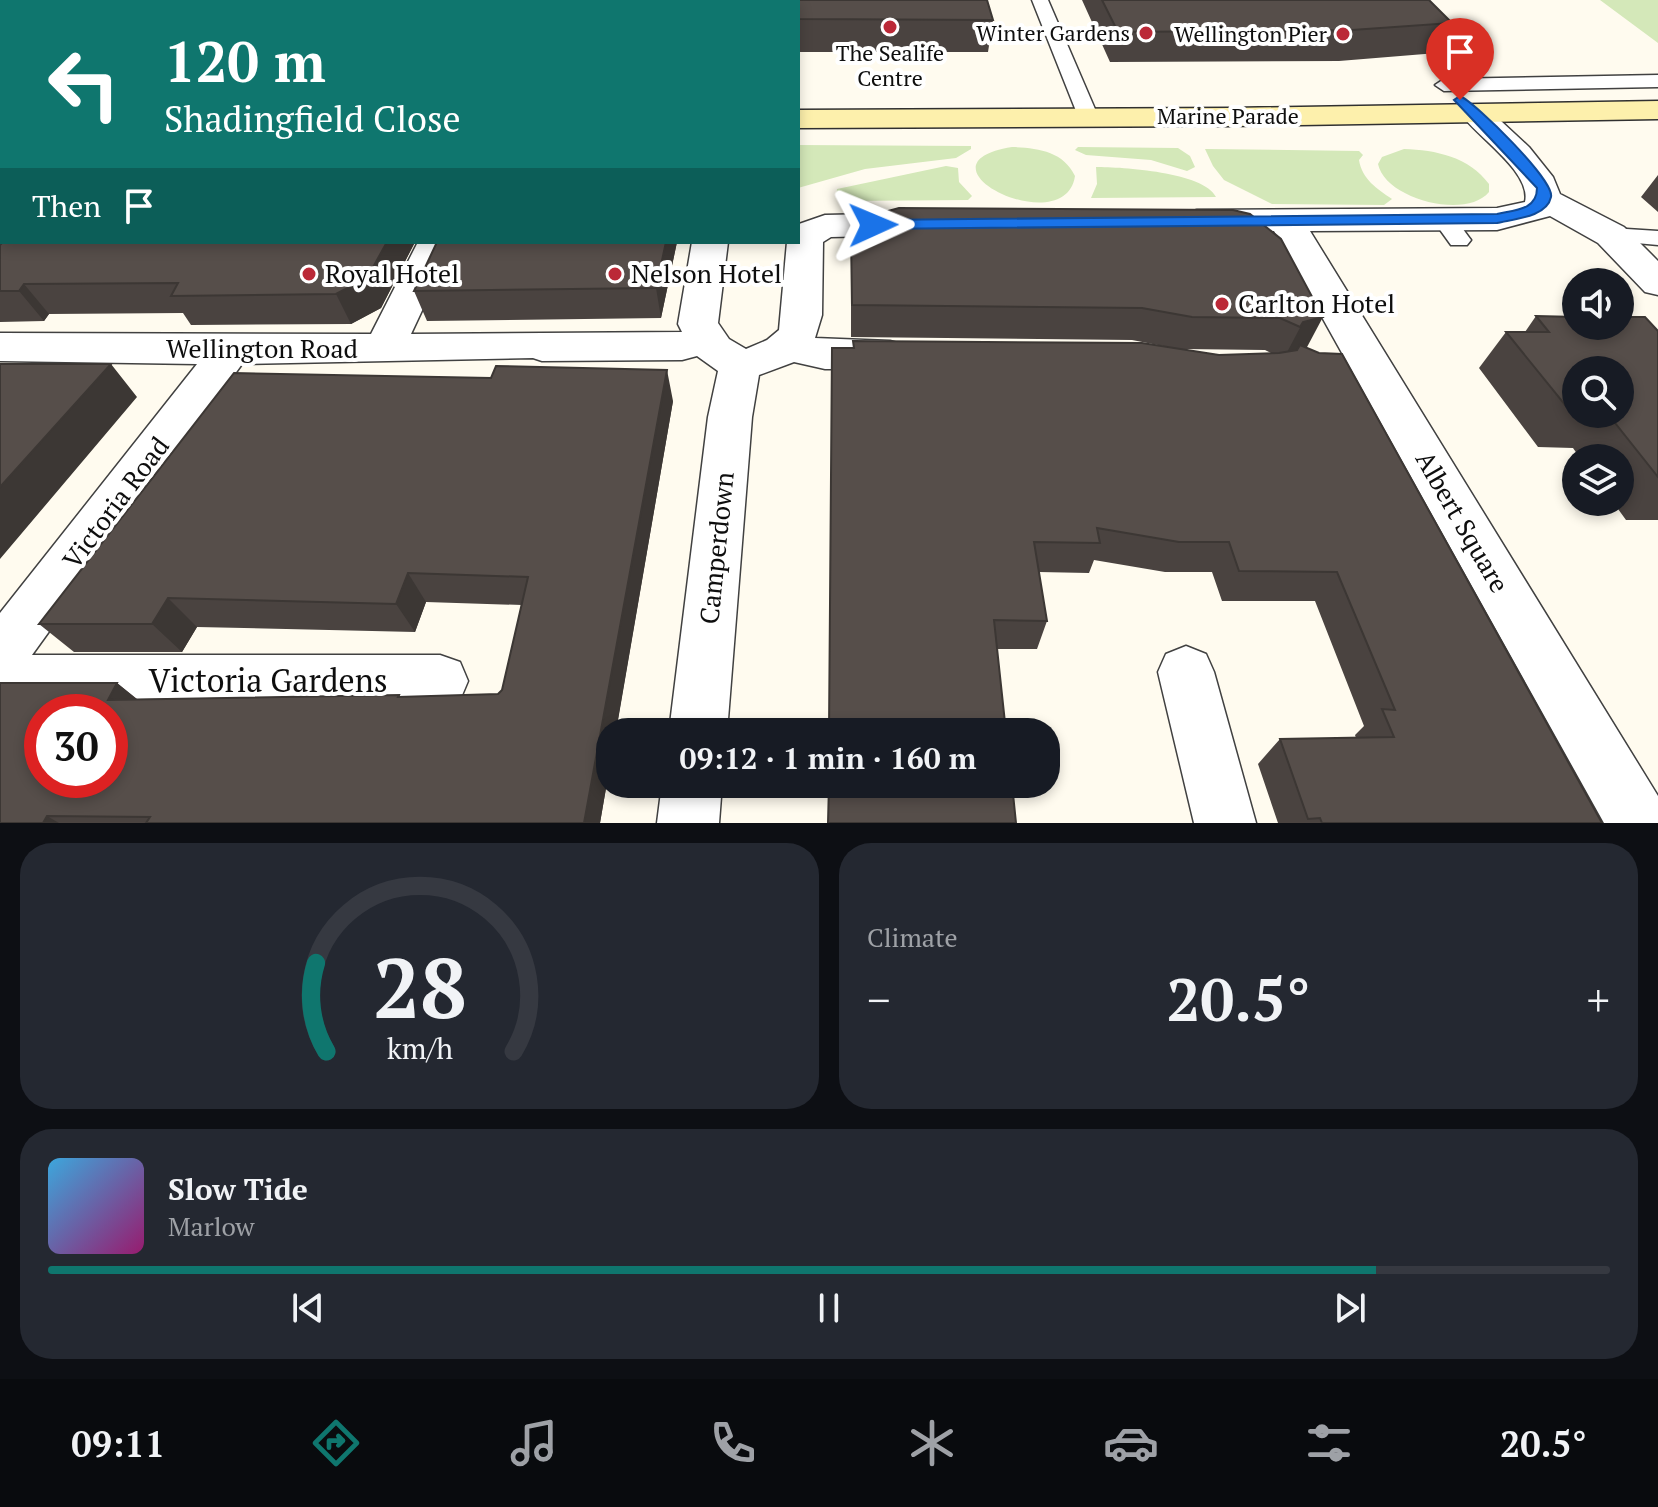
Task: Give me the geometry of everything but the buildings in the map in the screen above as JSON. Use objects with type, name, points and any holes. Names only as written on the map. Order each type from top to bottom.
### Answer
[{"type":"street","name":"Marine Parade","points":[[800,119],[1658,110]]},
{"type":"street","points":[[1159,221],[1286,221],[1452,230],[1537,209],[1544,199],[1544,188],[1536,175],[1476,114]]},
{"type":"street","points":[[1544,199],[1611,235],[1658,283]]},
{"type":"street","points":[[907,355],[825,355],[786,346],[800,330],[805,241],[812,232],[812,221],[952,223]]},
{"type":"street","name":"Albert Square","points":[[1286,221],[1351,368],[1639,823]]},
{"type":"street","points":[[384,349],[435,244]]},
{"type":"street","name":"Camperdown","points":[[699,718],[730,417],[723,352],[698,324],[710,244]]},
{"type":"street","name":"Wellington Road","points":[[0,347],[230,350],[682,346],[765,360],[786,346]]},
{"type":"street","name":"Victoria Road","points":[[0,655],[230,350]]},
{"type":"street","points":[[1186,672],[1225,823]]},
{"type":"street","name":"Victoria Gardens","points":[[0,681],[440,681]]},
{"type":"street","points":[[688,823],[691,798]]},
{"type":"lane","points":[[1040,0],[1088,116]]},
{"type":"lane","points":[[1476,114],[1444,85],[1658,81]]},
{"type":"lane","points":[[1611,235],[1658,238]]},
{"type":"green space","points":[[1600,0],[1658,0],[1658,43]]},
{"type":"green space","points":[[800,145],[971,146],[956,158],[865,169],[800,187]]},
{"type":"green space","points":[[1012,147],[1049,152],[1064,161],[1075,176],[1065,195],[1046,202],[1023,201],[1000,193],[983,181],[976,168],[984,156]]},
{"type":"green space","points":[[1078,147],[1178,148],[1190,156],[1195,167],[1187,171],[1151,160],[1086,155],[1075,150]]},
{"type":"green space","points":[[1205,149],[1359,151],[1363,155],[1359,160],[1367,178],[1392,199],[1384,205],[1272,204],[1224,180]]},
{"type":"green space","points":[[1404,149],[1440,153],[1462,161],[1489,184],[1489,192],[1478,200],[1446,205],[1410,196],[1384,176],[1378,164],[1382,157]]},
{"type":"green space","points":[[946,166],[958,168],[959,182],[972,196],[968,200],[846,201],[836,197],[837,189]]},
{"type":"green space","points":[[1096,167],[1142,170],[1180,177],[1196,182],[1216,197],[1091,198],[1097,184]]},
{"type":"place","name":"The Sealife Centre","points":[[890,27]]},
{"type":"place","name":"Winter Gardens","points":[[1146,33]]},
{"type":"place","name":"Wellington Pier","points":[[1343,34]]},
{"type":"place","name":"Royal Hotel","points":[[309,274]]},
{"type":"place","name":"Nelson Hotel","points":[[615,274]]},
{"type":"place","name":"Carlton Hotel","points":[[1222,304]]},
{"type":"route","points":[[873,225],[1497,219],[1537,209],[1544,199],[1544,188],[1536,175],[1460,100]]}]
